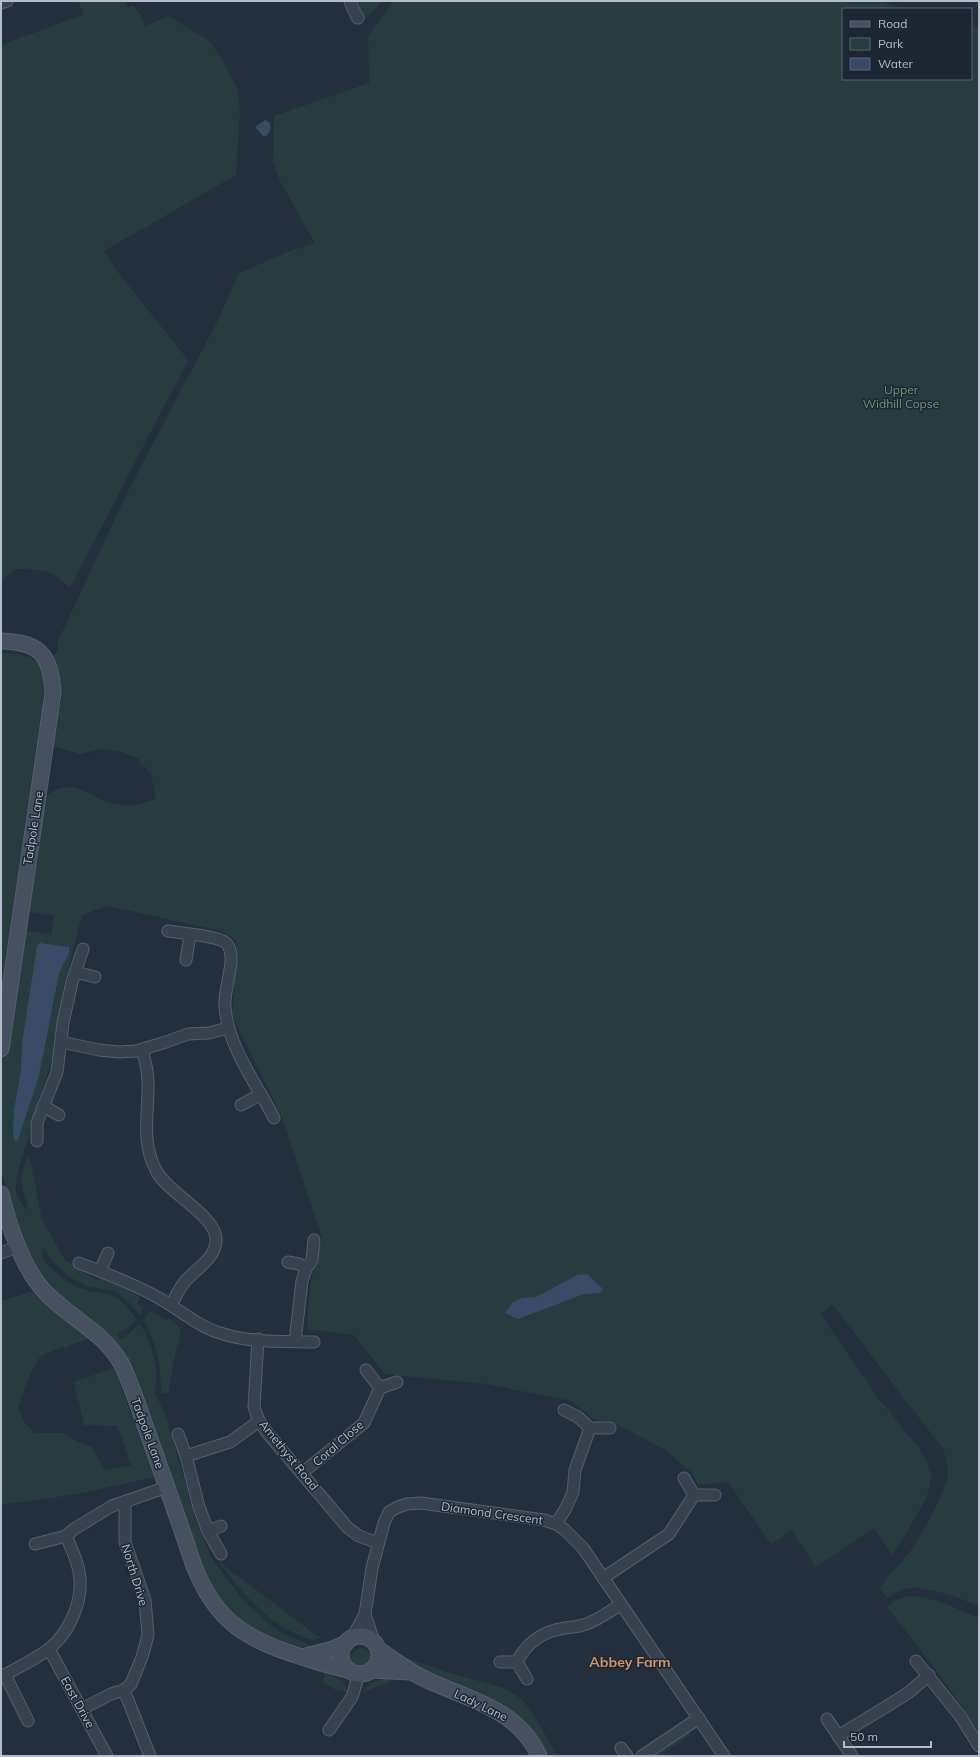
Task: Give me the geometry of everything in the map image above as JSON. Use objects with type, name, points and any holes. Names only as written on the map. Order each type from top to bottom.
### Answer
[{"type":"street","points":[[1,3],[7,1]]},
{"type":"street","points":[[350,1],[358,18]]},
{"type":"street","name":"Tadpole Lane","points":[[1,641],[28,644],[40,651],[48,662],[52,678],[53,693],[1,1049]]},
{"type":"street","points":[[168,931],[220,940],[225,942],[231,950],[232,961],[226,983],[224,1004],[228,1028],[243,1061],[274,1118]]},
{"type":"street","points":[[186,960],[190,935]]},
{"type":"street","points":[[37,1141],[37,1123],[57,1072],[63,1023],[75,972],[83,948]]},
{"type":"street","points":[[75,972],[95,977]]},
{"type":"street","points":[[61,1042],[111,1052],[142,1050],[188,1034],[209,1033],[228,1028]]},
{"type":"street","points":[[142,1050],[148,1080],[145,1121],[146,1143],[152,1162],[164,1182],[210,1222],[216,1238],[216,1245],[209,1258],[183,1284],[171,1305]]},
{"type":"street","points":[[241,1105],[261,1094]]},
{"type":"street","points":[[44,1106],[59,1115]]},
{"type":"street","name":"Tadpole Lane","points":[[1,1194],[18,1246],[38,1284],[48,1296],[103,1340],[120,1363],[128,1380],[168,1487],[197,1572],[213,1602],[236,1627],[250,1637],[275,1648],[326,1665],[360,1671]]},
{"type":"street","points":[[295,1341],[302,1281],[306,1269],[312,1260],[314,1240]]},
{"type":"street","points":[[1,1253],[18,1246]]},
{"type":"street","points":[[100,1271],[108,1253]]},
{"type":"street","points":[[288,1262],[300,1264],[306,1269]]},
{"type":"street","points":[[78,1263],[144,1290],[212,1330],[222,1334],[258,1339],[314,1342]]},
{"type":"street","name":"Amethyst Road","points":[[258,1339],[254,1407],[260,1421],[269,1435],[348,1528],[359,1536],[378,1542]]},
{"type":"street","points":[[366,1370],[380,1388],[397,1382]]},
{"type":"street","name":"Coral Close","points":[[302,1473],[364,1423],[380,1388]]},
{"type":"street","points":[[564,1410],[578,1417],[590,1428],[610,1428]]},
{"type":"street","points":[[186,1456],[230,1442],[260,1421]]},
{"type":"street","points":[[556,1524],[566,1508],[573,1492],[576,1470],[590,1428]]},
{"type":"street","points":[[178,1434],[186,1456],[199,1507],[208,1531],[221,1554]]},
{"type":"street","points":[[684,1478],[694,1495]]},
{"type":"street","points":[[35,1544],[66,1536],[105,1509],[168,1487]]},
{"type":"street","points":[[694,1495],[715,1495]]},
{"type":"street","points":[[604,1578],[669,1534],[694,1495]]},
{"type":"street","name":"North Drive","points":[[124,1690],[131,1684],[135,1676],[148,1635],[145,1600],[128,1556],[125,1542],[124,1526],[126,1502]]},
{"type":"street","name":"Diamond Crescent","points":[[349,1641],[365,1614],[378,1542],[384,1522],[389,1512],[407,1504],[428,1504],[527,1518],[556,1524],[575,1539],[604,1578],[620,1604],[724,1756]]},
{"type":"street","points":[[208,1531],[221,1526]]},
{"type":"street","points":[[28,1721],[3,1676],[49,1649],[63,1636],[68,1627],[80,1592],[80,1579],[78,1566],[66,1536]]},
{"type":"street","points":[[517,1662],[528,1645],[542,1635],[556,1630],[577,1627],[590,1623],[620,1604]]},
{"type":"street","name":"Diamond Crescent","points":[[365,1614],[376,1646]]},
{"type":"street","points":[[302,1657],[333,1649],[349,1641],[364,1637],[376,1646],[377,1663],[360,1671],[352,1697],[329,1730]]},
{"type":"street","points":[[349,1641],[343,1648],[343,1662],[360,1671]]},
{"type":"street","name":"Lady Lane","points":[[376,1646],[410,1672],[504,1714],[524,1732],[539,1756]]},
{"type":"street","name":"East Drive","points":[[49,1649],[107,1756]]},
{"type":"street","points":[[916,1661],[961,1716],[979,1746]]},
{"type":"street","points":[[500,1662],[517,1662]]},
{"type":"street","points":[[517,1662],[527,1679]]},
{"type":"street","name":"Lady Lane","points":[[360,1671],[410,1672]]},
{"type":"street","points":[[838,1736],[890,1704],[929,1676]]},
{"type":"street","points":[[82,1708],[111,1694],[124,1690],[150,1756]]},
{"type":"street","points":[[642,1756],[699,1718]]},
{"type":"street","points":[[827,1719],[852,1756]]},
{"type":"green space","points":[[78,1],[125,1],[128,8],[133,6],[141,15],[145,26],[169,16],[209,41],[221,57],[238,90],[240,114],[236,175],[104,251],[117,271],[188,360],[70,588],[51,573],[38,570],[14,569],[1,582],[1,45],[83,15]]},
{"type":"green space","points":[[359,1],[382,1],[369,15],[353,25],[348,17],[351,17],[355,22]]},
{"type":"green space","name":"Upper Widhill Copse","points":[[392,1],[877,1],[903,8],[842,8],[842,80],[972,80],[972,26],[979,28],[979,1606],[951,1595],[916,1587],[901,1590],[887,1598],[880,1589],[909,1553],[931,1517],[945,1486],[948,1475],[947,1464],[943,1449],[832,1304],[821,1314],[877,1397],[919,1448],[927,1462],[931,1477],[927,1497],[892,1555],[874,1528],[816,1567],[792,1530],[771,1544],[728,1482],[698,1485],[690,1468],[687,1469],[667,1451],[619,1425],[594,1419],[571,1401],[486,1384],[385,1374],[354,1335],[307,1329],[310,1284],[322,1238],[282,1117],[232,1016],[236,940],[221,931],[108,906],[82,915],[64,986],[51,1063],[30,1127],[18,1170],[16,1192],[20,1202],[28,1210],[22,1176],[29,1154],[42,1220],[65,1260],[97,1280],[103,1277],[140,1297],[137,1303],[143,1307],[140,1316],[128,1301],[114,1291],[86,1286],[68,1276],[52,1261],[44,1248],[42,1257],[46,1263],[61,1277],[80,1288],[115,1297],[129,1309],[137,1320],[117,1335],[121,1340],[140,1324],[144,1331],[156,1366],[156,1383],[154,1391],[166,1416],[195,1518],[202,1531],[210,1556],[243,1600],[269,1624],[283,1634],[318,1648],[308,1648],[288,1644],[269,1637],[233,1616],[224,1607],[205,1571],[136,1387],[46,1286],[45,1281],[18,1232],[1,1169],[1,1068],[22,939],[28,931],[51,935],[54,916],[31,912],[27,903],[45,797],[55,790],[65,787],[79,789],[104,801],[122,805],[133,805],[156,799],[151,774],[137,758],[118,751],[101,749],[80,754],[53,746],[54,733],[62,698],[52,658],[58,650],[58,641],[128,491],[217,322],[239,273],[293,250],[315,243],[280,181],[273,162],[274,116],[369,83],[368,37]]},
{"type":"green space","points":[[1,653],[16,654],[35,661],[43,671],[46,678],[1,988]]},
{"type":"green space","points":[[31,1292],[91,1338],[41,1355],[30,1374],[18,1408],[24,1422],[35,1433],[63,1433],[74,1440],[92,1447],[104,1470],[131,1466],[118,1426],[84,1425],[74,1382],[114,1368],[154,1477],[78,1494],[1,1505],[1,1301]]},
{"type":"green space","points":[[150,1311],[166,1320],[169,1318],[181,1329],[170,1380],[169,1393],[161,1393],[160,1374],[155,1346],[144,1320]]},
{"type":"green space","points":[[218,1561],[317,1636],[322,1637],[313,1640],[298,1635],[271,1619],[237,1586]]},
{"type":"green space","points":[[909,1596],[927,1598],[979,1618],[979,1731],[936,1670],[887,1607],[896,1600]]},
{"type":"green space","points":[[361,1648],[368,1651],[371,1658],[368,1665],[361,1668],[354,1665],[351,1658],[354,1651]]},
{"type":"green space","points":[[405,1657],[446,1672],[504,1688],[520,1698],[530,1709],[558,1756],[547,1756],[542,1745],[521,1722],[402,1660]]},
{"type":"green space","points":[[325,1673],[343,1681],[347,1692],[336,1690],[323,1682]]},
{"type":"green space","points":[[391,1677],[392,1681],[360,1693],[373,1682]]},
{"type":"green space","points":[[688,1730],[690,1735],[660,1756],[650,1756]]},
{"type":"water","points":[[265,120],[269,122],[270,129],[266,136],[263,136],[255,127]]},
{"type":"water","points":[[40,943],[69,947],[69,953],[59,973],[39,1076],[18,1140],[15,1141],[13,1136],[14,1110],[21,1071],[22,1044],[37,946]]},
{"type":"water","points":[[587,1274],[603,1289],[600,1293],[584,1294],[518,1319],[505,1313],[513,1302],[522,1298],[536,1297],[577,1275]]},
{"type":"district","name":"Abbey Farm","points":[[630,1662]]}]
